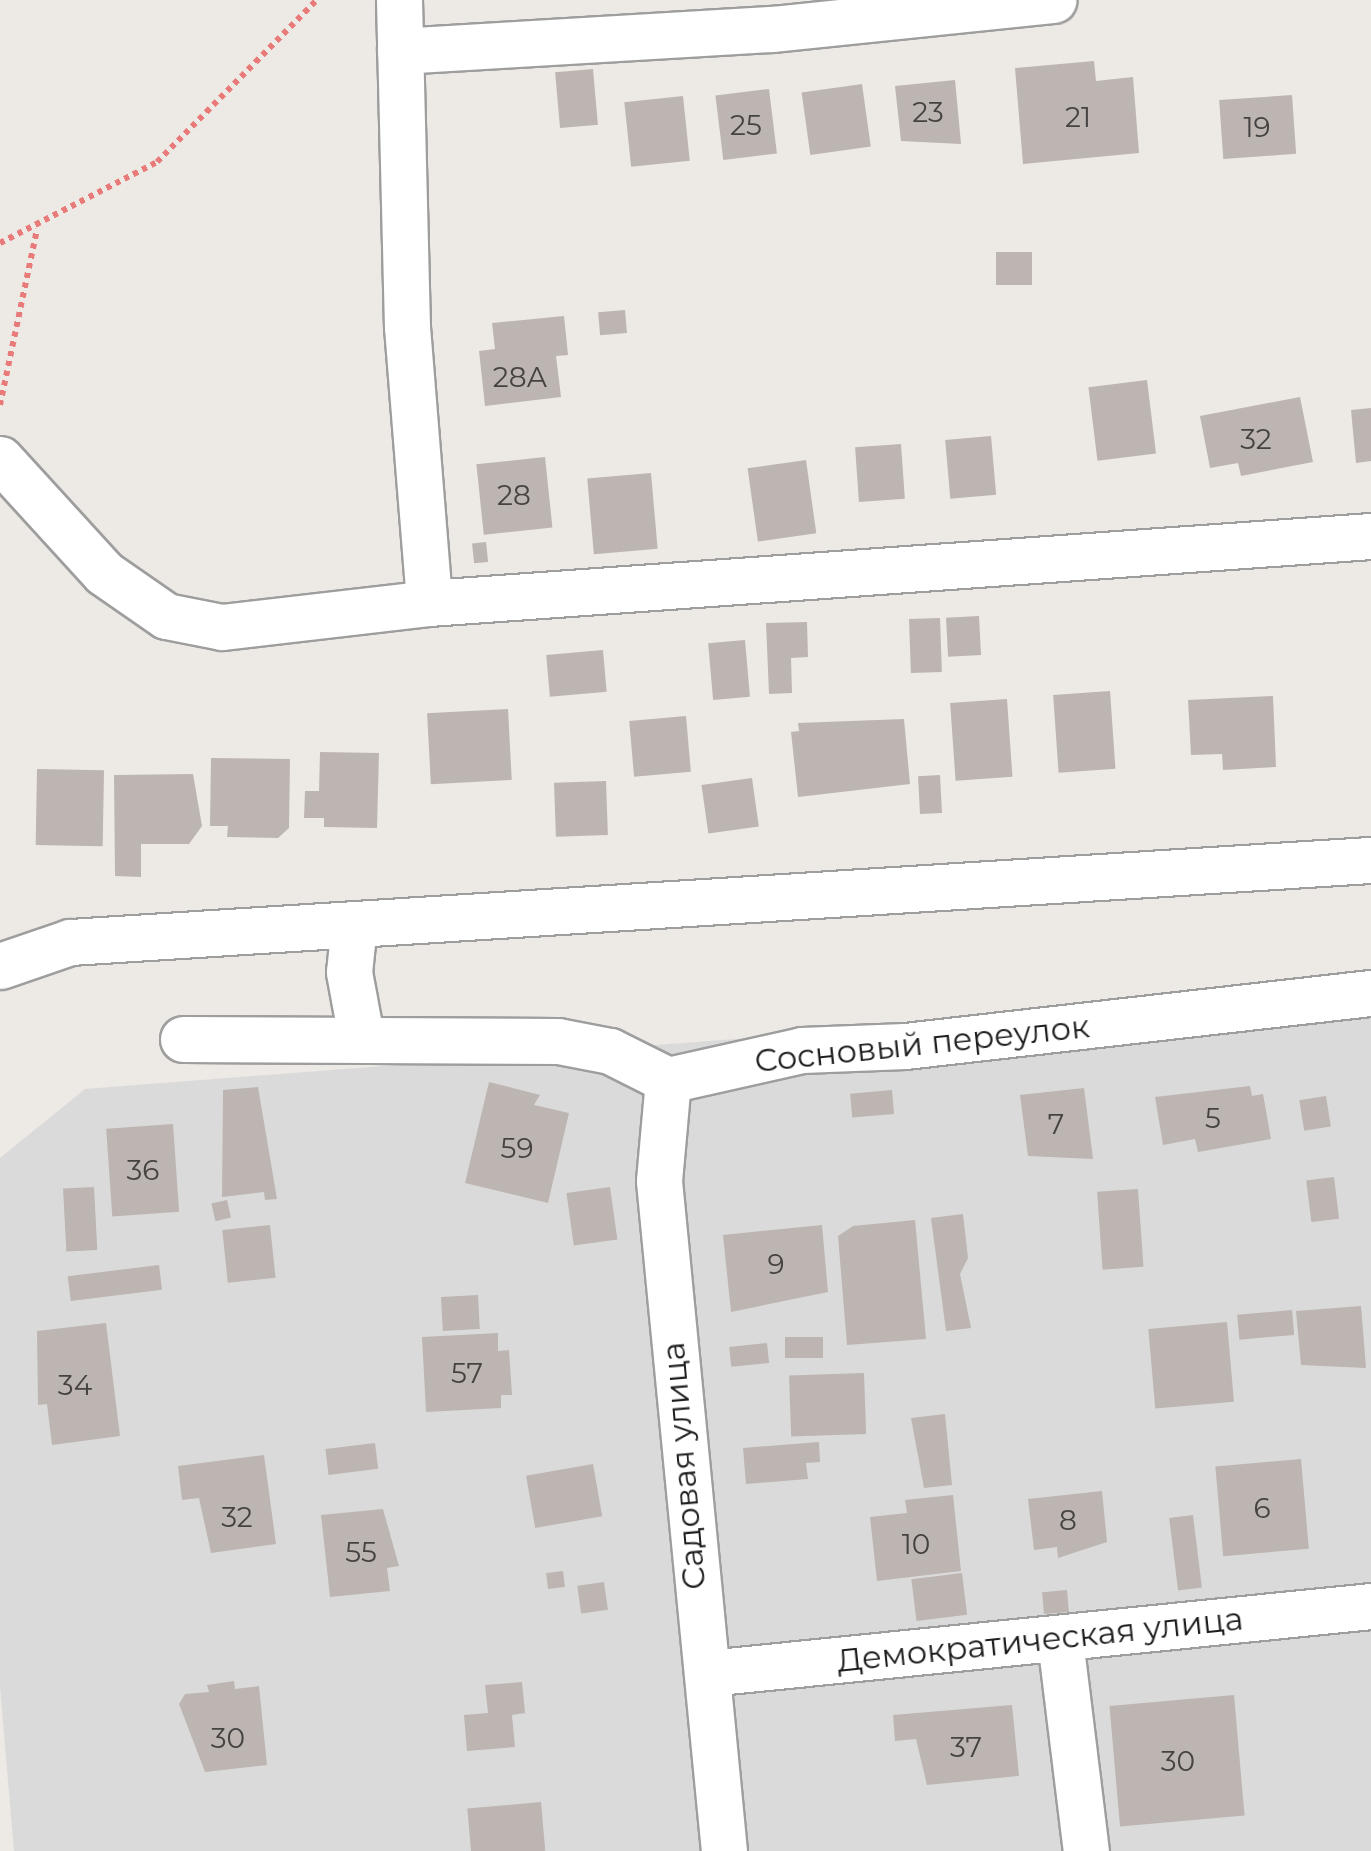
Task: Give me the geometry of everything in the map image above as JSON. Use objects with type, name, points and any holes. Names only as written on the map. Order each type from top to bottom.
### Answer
[{"type":"street","points":[[399,0],[407,327],[428,603]]},
{"type":"street","points":[[400,51],[772,29],[1054,0]]},
{"type":"street","points":[[0,459],[63,537],[166,616],[222,628],[428,603],[1371,536]]},
{"type":"street","points":[[0,966],[70,942],[1371,860]]},
{"type":"street","points":[[354,924],[350,984],[362,1038]]},
{"type":"street","name":"Сосновый переулок","points":[[668,1080],[802,1050],[905,1046],[1371,992]]},
{"type":"street","points":[[183,1039],[362,1038],[585,1044],[668,1080]]},
{"type":"street","name":"Садовая улица","points":[[668,1080],[660,1181],[682,1478],[708,1673],[724,1851]]},
{"type":"street","name":"Демократическая улица","points":[[708,1673],[1371,1606]]},
{"type":"street","points":[[1060,1640],[1086,1851]]},
{"type":"path","points":[[0,243],[38,228],[157,162],[199,127],[291,18],[317,0]]},
{"type":"path","points":[[0,405],[38,228]]},
{"type":"shaded area","points":[[1371,990],[1371,1851],[14,1851],[0,1687],[0,1158],[85,1089]]},
{"type":"building","points":[[1094,61],[1096,81],[1133,77],[1139,153],[1023,164],[1015,68]]},
{"type":"building","points":[[593,69],[598,125],[560,128],[555,72]]},
{"type":"building","points":[[955,80],[961,144],[901,141],[895,86]]},
{"type":"building","points":[[862,84],[871,146],[810,155],[802,92]]},
{"type":"building","points":[[769,89],[777,154],[723,160],[715,96]]},
{"type":"building","points":[[1292,95],[1296,154],[1223,159],[1219,100]]},
{"type":"building","points":[[683,96],[690,161],[631,167],[624,102]]},
{"type":"building","points":[[996,252],[1032,252],[1032,285],[996,285]]},
{"type":"building","points":[[625,310],[627,333],[600,335],[598,312]]},
{"type":"building","points":[[564,316],[568,355],[556,356],[561,397],[485,406],[479,351],[495,349],[492,323]]},
{"type":"building","points":[[1147,380],[1156,453],[1097,461],[1088,387]]},
{"type":"building","points":[[1300,397],[1313,462],[1241,476],[1238,463],[1210,468],[1200,416]]},
{"type":"building","points":[[1371,408],[1371,461],[1356,463],[1351,410]]},
{"type":"building","points":[[991,436],[996,495],[950,499],[945,440]]},
{"type":"building","points":[[901,444],[905,499],[859,502],[855,447]]},
{"type":"building","points":[[545,457],[552,528],[484,535],[476,464]]},
{"type":"building","points":[[806,460],[816,533],[758,541],[748,468]]},
{"type":"building","points":[[651,473],[658,549],[594,554],[587,479]]},
{"type":"building","points":[[486,542],[488,562],[474,563],[472,543]]},
{"type":"building","points":[[979,616],[981,655],[948,657],[946,618]]},
{"type":"building","points":[[940,618],[942,672],[911,673],[909,619]]},
{"type":"building","points":[[807,622],[808,657],[791,658],[792,693],[769,694],[766,623]]},
{"type":"building","points":[[745,640],[750,697],[713,700],[708,643]]},
{"type":"building","points":[[603,650],[607,692],[550,697],[546,655]]},
{"type":"building","points":[[1110,691],[1115,769],[1059,773],[1053,695]]},
{"type":"building","points":[[1273,696],[1276,767],[1223,770],[1222,754],[1191,755],[1188,700]]},
{"type":"building","points":[[1007,699],[1012,777],[956,781],[950,703]]},
{"type":"building","points":[[508,709],[512,780],[431,784],[427,713]]},
{"type":"building","points":[[686,716],[691,772],[634,777],[629,721]]},
{"type":"building","points":[[904,719],[910,784],[798,797],[791,732],[799,731],[798,723]]},
{"type":"building","points":[[320,752],[379,753],[377,828],[324,827],[324,818],[304,818],[305,791],[319,791]]},
{"type":"building","points":[[211,758],[290,759],[289,828],[278,838],[227,837],[228,826],[210,826]]},
{"type":"building","points":[[37,769],[104,770],[103,846],[36,845]]},
{"type":"building","points":[[193,774],[202,826],[189,844],[141,844],[141,877],[115,876],[114,775]]},
{"type":"building","points":[[940,775],[942,813],[920,814],[918,776]]},
{"type":"building","points":[[752,778],[759,827],[708,834],[701,785]]},
{"type":"building","points":[[606,781],[608,835],[556,837],[554,783]]},
{"type":"building","points":[[489,1082],[540,1095],[534,1105],[569,1113],[548,1203],[465,1183]]},
{"type":"building","points":[[1250,1086],[1252,1096],[1263,1094],[1271,1139],[1198,1152],[1195,1139],[1163,1145],[1155,1097]]},
{"type":"building","points":[[258,1087],[277,1199],[265,1200],[264,1192],[222,1197],[223,1090]]},
{"type":"building","points":[[1084,1088],[1093,1159],[1028,1156],[1020,1095]]},
{"type":"building","points":[[892,1090],[894,1114],[852,1118],[850,1094]]},
{"type":"building","points":[[1326,1096],[1331,1127],[1304,1131],[1299,1100]]},
{"type":"building","points":[[173,1124],[179,1212],[112,1216],[106,1129]]},
{"type":"building","points":[[1334,1177],[1339,1219],[1311,1222],[1306,1180]]},
{"type":"building","points":[[94,1187],[97,1250],[66,1252],[63,1189]]},
{"type":"building","points":[[610,1187],[617,1239],[574,1246],[566,1193]]},
{"type":"building","points":[[1138,1189],[1143,1267],[1103,1270],[1097,1192]]},
{"type":"building","points":[[227,1200],[231,1218],[215,1221],[211,1204]]},
{"type":"building","points":[[963,1214],[968,1258],[960,1274],[971,1328],[946,1331],[931,1218]]},
{"type":"building","points":[[915,1220],[926,1339],[847,1345],[838,1236],[853,1226]]},
{"type":"building","points":[[270,1225],[276,1278],[228,1283],[222,1230]]},
{"type":"building","points":[[822,1225],[828,1292],[731,1312],[723,1235]]},
{"type":"building","points":[[159,1265],[162,1290],[71,1301],[68,1276]]},
{"type":"building","points":[[478,1295],[480,1329],[443,1331],[441,1297]]},
{"type":"building","points":[[1361,1306],[1366,1368],[1301,1365],[1296,1311]]},
{"type":"building","points":[[1292,1310],[1294,1335],[1239,1340],[1237,1315]]},
{"type":"building","points":[[1227,1322],[1234,1402],[1155,1409],[1148,1329]]},
{"type":"building","points":[[106,1323],[120,1436],[52,1445],[47,1404],[38,1405],[37,1331]]},
{"type":"building","points":[[498,1333],[498,1351],[509,1350],[512,1395],[501,1395],[501,1408],[426,1412],[422,1337]]},
{"type":"building","points":[[785,1337],[823,1337],[823,1358],[785,1358]]},
{"type":"building","points":[[767,1343],[769,1363],[731,1367],[729,1347]]},
{"type":"building","points":[[864,1373],[866,1434],[791,1437],[789,1376]]},
{"type":"building","points":[[945,1414],[952,1485],[924,1488],[911,1418]]},
{"type":"building","points":[[819,1442],[820,1462],[806,1463],[808,1479],[746,1484],[743,1448]]},
{"type":"building","points":[[375,1443],[378,1469],[329,1475],[325,1449]]},
{"type":"building","points":[[264,1455],[276,1544],[211,1553],[199,1498],[182,1500],[178,1466]]},
{"type":"building","points":[[1301,1459],[1309,1549],[1223,1556],[1215,1466]]},
{"type":"building","points":[[593,1464],[602,1516],[535,1528],[526,1476]]},
{"type":"building","points":[[1102,1491],[1107,1542],[1058,1558],[1057,1547],[1034,1550],[1028,1499]]},
{"type":"building","points":[[953,1495],[961,1571],[877,1581],[870,1517],[907,1513],[905,1500]]},
{"type":"building","points":[[383,1509],[399,1566],[387,1568],[390,1591],[330,1597],[321,1515]]},
{"type":"building","points":[[1193,1515],[1202,1587],[1178,1590],[1169,1518]]},
{"type":"building","points":[[563,1571],[565,1587],[548,1589],[546,1573]]},
{"type":"building","points":[[962,1573],[967,1615],[916,1621],[911,1579]]},
{"type":"building","points":[[604,1582],[608,1610],[581,1613],[577,1586]]},
{"type":"building","points":[[1067,1590],[1069,1612],[1044,1614],[1042,1592]]},
{"type":"building","points":[[234,1681],[235,1689],[259,1686],[267,1765],[205,1772],[179,1704],[185,1694],[209,1692],[207,1685]]},
{"type":"building","points":[[522,1682],[525,1713],[512,1715],[515,1747],[467,1751],[464,1715],[488,1713],[485,1685]]},
{"type":"building","points":[[1234,1695],[1245,1816],[1120,1826],[1109,1706]]},
{"type":"building","points":[[1012,1705],[1019,1776],[927,1785],[916,1739],[895,1741],[893,1715]]},
{"type":"building","points":[[541,1802],[545,1851],[471,1851],[467,1808]]}]
